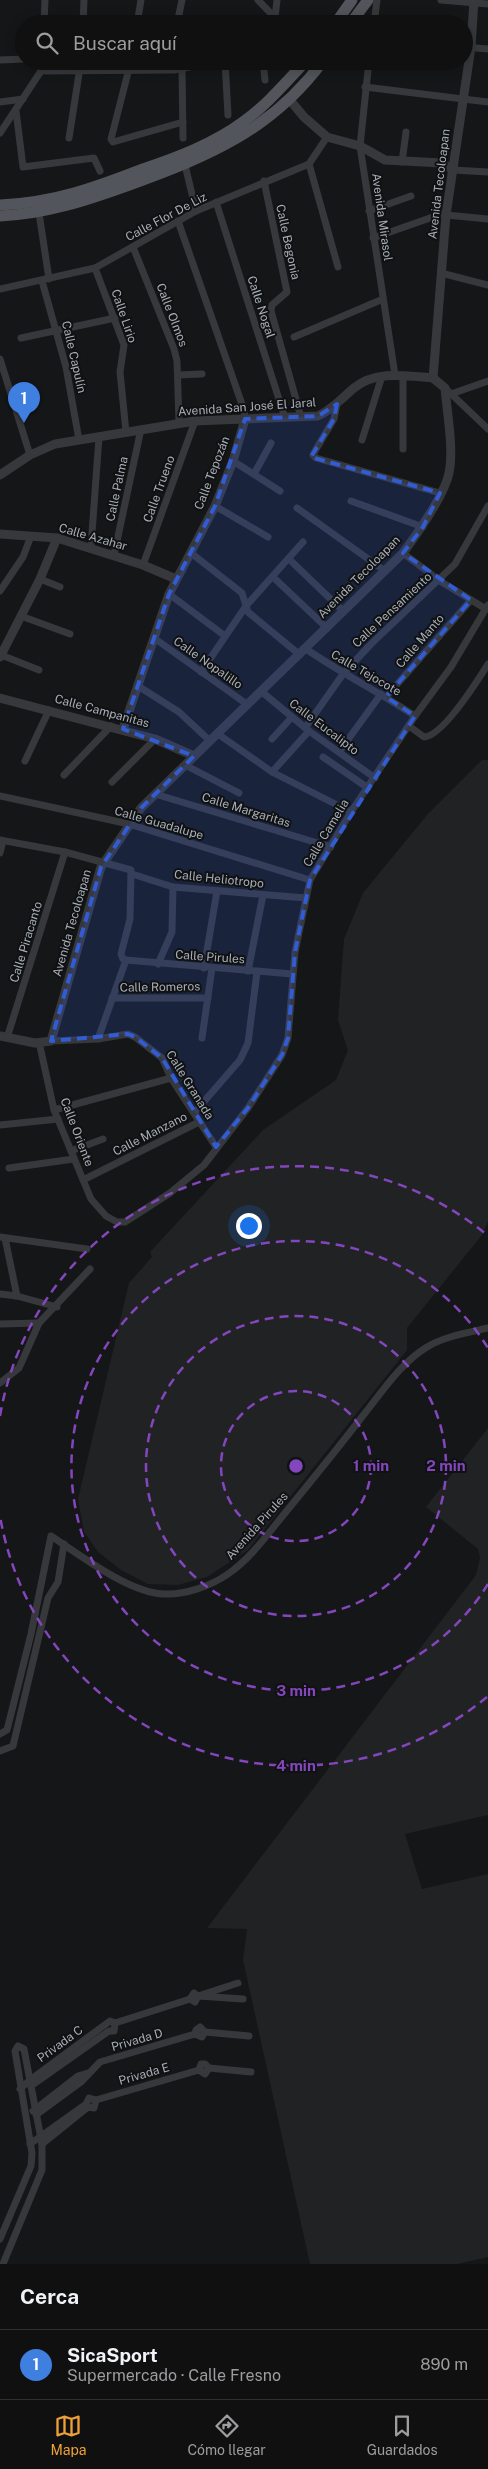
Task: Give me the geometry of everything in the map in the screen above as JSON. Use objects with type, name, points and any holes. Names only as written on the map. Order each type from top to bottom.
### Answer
[{"type":"main road","points":[[341,15],[352,0]]},
{"type":"main road","points":[[357,15],[368,0]]},
{"type":"main road","points":[[0,205],[48,201],[71,195],[186,154],[243,122],[270,99],[297,70]]},
{"type":"main road","points":[[0,216],[38,214],[93,198],[185,165],[222,148],[244,135],[289,99],[314,70]]},
{"type":"street","points":[[44,15],[45,0]]},
{"type":"street","points":[[83,15],[84,0]]},
{"type":"street","points":[[140,15],[142,0]]},
{"type":"street","points":[[179,15],[182,0]]},
{"type":"street","points":[[258,0],[272,15]]},
{"type":"street","points":[[276,15],[278,0]]},
{"type":"street","points":[[376,15],[378,0]]},
{"type":"street","points":[[441,0],[473,1],[488,4]]},
{"type":"street","name":"Avenida Tecoloapan","points":[[471,15],[473,1]]},
{"type":"street","points":[[473,48],[488,49]]},
{"type":"street","points":[[0,60],[15,59]]},
{"type":"street","points":[[0,133],[40,72],[174,70]]},
{"type":"street","points":[[182,70],[183,138]]},
{"type":"street","points":[[226,70],[228,115]]},
{"type":"street","points":[[264,70],[266,80]]},
{"type":"street","name":"Avenida Mirasol","points":[[368,70],[360,146],[383,299],[399,376],[403,449]]},
{"type":"street","name":"Avenida Tecoloapan","points":[[433,378],[447,214],[465,70]]},
{"type":"street","points":[[69,138],[81,72]]},
{"type":"street","points":[[130,72],[111,138],[113,142],[183,122]]},
{"type":"street","points":[[365,87],[488,102]]},
{"type":"street","points":[[0,102],[23,99]]},
{"type":"street","points":[[289,99],[327,137],[360,146],[385,160],[442,163],[453,170],[488,172]]},
{"type":"street","points":[[16,111],[23,167],[94,158],[100,171]]},
{"type":"street","points":[[402,162],[406,132]]},
{"type":"street","points":[[327,137],[309,164],[338,267]]},
{"type":"street","name":"Calle Flor De Liz","points":[[0,289],[95,268],[196,211],[264,181],[309,164]]},
{"type":"street","points":[[185,165],[196,211]]},
{"type":"street","name":"Calle Begonia","points":[[264,181],[287,292],[272,305],[271,311],[301,417]]},
{"type":"street","points":[[369,211],[412,196]]},
{"type":"street","name":"Calle Nogal","points":[[216,202],[285,418]]},
{"type":"street","points":[[38,214],[50,279]]},
{"type":"street","points":[[373,238],[447,214],[488,219]]},
{"type":"street","points":[[178,220],[244,410],[245,419]]},
{"type":"street","name":"Calle Olmos","points":[[133,247],[174,349],[178,375],[179,423]]},
{"type":"street","name":"Calle Lirio","points":[[95,268],[124,345],[120,372],[126,432]]},
{"type":"street","points":[[441,273],[488,285]]},
{"type":"street","name":"Calle Capulín","points":[[42,281],[66,367],[79,440]]},
{"type":"street","points":[[294,337],[383,299]]},
{"type":"street","points":[[21,338],[115,318]]},
{"type":"street","points":[[0,359],[30,455]]},
{"type":"street","points":[[178,375],[202,374]]},
{"type":"street","points":[[362,440],[382,376]]},
{"type":"street","name":"Avenida San José El Jaral","points":[[0,475],[30,455],[55,444],[195,421],[318,416],[338,404],[360,385],[382,376],[433,378]]},
{"type":"street","points":[[433,378],[488,429]]},
{"type":"street","points":[[448,391],[488,381]]},
{"type":"street","name":"Avenida Tecoloapan","points":[[52,1041],[104,862],[129,824],[155,794],[403,553],[423,527],[449,474],[448,391]]},
{"type":"street","points":[[338,404],[334,419],[313,455],[316,458],[440,493]]},
{"type":"street","name":"Calle Tepozán","points":[[123,729],[170,594],[215,506],[233,461],[245,419]]},
{"type":"street","name":"Calle Trueno","points":[[144,565],[195,421]]},
{"type":"street","name":"Calle Palma","points":[[114,555],[141,429]]},
{"type":"street","points":[[91,547],[100,437]]},
{"type":"street","points":[[254,474],[271,443]]},
{"type":"street","points":[[233,461],[280,491]]},
{"type":"street","points":[[351,500],[423,527]]},
{"type":"street","points":[[215,506],[268,538]]},
{"type":"street","name":"Calle Pensamiento","points":[[272,772],[307,730],[343,674],[371,644],[455,564],[488,506]]},
{"type":"street","points":[[298,508],[385,571]]},
{"type":"street","name":"Calle Azahar","points":[[0,534],[58,538],[144,565],[176,579]]},
{"type":"street","points":[[0,591],[23,557],[31,536]]},
{"type":"street","points":[[39,670],[1,653],[40,578],[58,538]]},
{"type":"street","points":[[201,672],[246,606],[304,542]]},
{"type":"street","points":[[403,553],[471,600],[487,607]]},
{"type":"street","name":"Calle Tejocote","points":[[191,554],[242,593],[248,612],[303,652],[383,695],[415,716]]},
{"type":"street","points":[[289,559],[343,611]]},
{"type":"street","points":[[273,577],[327,628]]},
{"type":"street","points":[[40,578],[60,587]]},
{"type":"street","points":[[170,594],[226,636]]},
{"type":"street","name":"Calle Manto","points":[[339,752],[383,695],[471,600]]},
{"type":"street","name":"Calle Camelia","points":[[90,1199],[106,1216],[117,1222],[125,1222],[196,1173],[248,1108],[282,1055],[288,1038],[294,952],[310,880],[351,812],[415,716],[451,667],[487,607]]},
{"type":"street","points":[[21,616],[70,634]]},
{"type":"street","name":"Calle Nopalillo","points":[[154,638],[248,705]]},
{"type":"street","points":[[409,726],[424,737],[428,737],[456,712],[488,664]]},
{"type":"street","points":[[138,686],[179,712],[210,741]]},
{"type":"street","name":"Calle Eucalipto","points":[[262,692],[307,730],[374,778]]},
{"type":"street","name":"Calle Campanitas","points":[[0,698],[155,738],[194,756]]},
{"type":"street","points":[[25,761],[49,710]]},
{"type":"street","points":[[272,740],[292,717]]},
{"type":"street","points":[[64,775],[111,726]]},
{"type":"street","points":[[218,734],[272,772],[351,812]]},
{"type":"street","points":[[112,782],[155,738]]},
{"type":"street","points":[[323,757],[368,788]]},
{"type":"street","points":[[185,765],[239,792]]},
{"type":"street","name":"Calle Margaritas","points":[[155,794],[331,847]]},
{"type":"street","name":"Calle Guadalupe","points":[[0,796],[129,824],[310,880]]},
{"type":"street","points":[[0,854],[2,840],[65,852],[104,862]]},
{"type":"street","name":"Calle Piracanto","points":[[4,1037],[65,852]]},
{"type":"street","name":"Calle Heliotropo","points":[[104,862],[129,868],[132,874],[173,887],[306,898]]},
{"type":"street","points":[[98,1039],[126,960],[123,959],[121,954],[130,919],[132,874]]},
{"type":"street","points":[[158,964],[172,932],[173,887]]},
{"type":"street","points":[[204,968],[217,891]]},
{"type":"street","points":[[248,971],[263,895]]},
{"type":"street","name":"Calle Pirules","points":[[126,960],[292,974]]},
{"type":"street","points":[[202,1038],[212,968]]},
{"type":"street","name":"Calle Manzano","points":[[194,1113],[240,1060],[248,1042],[257,972]]},
{"type":"street","name":"Calle Romeros","points":[[112,998],[208,998]]},
{"type":"street","name":"Calle Granada","points":[[52,1041],[98,1039],[131,1034],[162,1058],[171,1078],[216,1147]]},
{"type":"street","points":[[4,1037],[39,1042],[52,1041]]},
{"type":"street","name":"Calle Oriente","points":[[39,1042],[54,1110],[90,1199]]},
{"type":"street","points":[[54,1110],[171,1078]]},
{"type":"street","points":[[0,1125],[58,1119]]},
{"type":"street","name":"Calle Manzano","points":[[83,1180],[199,1122]]},
{"type":"street","points":[[9,1168],[72,1155],[103,1138]]},
{"type":"street","points":[[17,1296],[2,1237],[87,1249]]},
{"type":"street","points":[[0,1383],[18,1368],[39,1323],[90,1269]]},
{"type":"street","points":[[0,1294],[17,1296],[56,1307]]},
{"type":"street","points":[[0,1324],[39,1323]]},
{"type":"street","name":"Avenida Pirules","points":[[35,1635],[51,1536],[115,1578],[155,1592],[163,1594],[187,1592],[210,1584],[228,1574],[242,1562],[272,1529],[398,1370],[427,1347],[456,1335],[488,1328]]},
{"type":"street","points":[[0,1734],[8,1730],[35,1635],[48,1598],[58,1582],[64,1544]]},
{"type":"street","points":[[0,1751],[13,1746],[35,1635]]},
{"type":"street","name":"Privada C","points":[[198,1996],[238,1983]]},
{"type":"street","name":"Privada C","points":[[20,2090],[108,2028],[116,2028],[115,2023],[190,1999],[192,1994],[243,1999]]},
{"type":"street","name":"Privada D","points":[[25,2118],[81,2082],[100,2062],[195,2034],[200,2038],[205,2032],[249,2036]]},
{"type":"street","points":[[0,2239],[29,2172],[32,2154],[20,2090],[15,2051],[18,2046],[24,2048],[42,2144],[42,2170],[3,2264]]},
{"type":"street","name":"Privada E","points":[[87,2105],[94,2108],[96,2100],[199,2070],[203,2064],[209,2068],[251,2072]]},
{"type":"street","name":"Privada E","points":[[30,2144],[87,2105]]},
{"type":"street","name":"Privada E","points":[[42,2144],[87,2105]]},
{"type":"highlighted area","points":[[337,404],[334,419],[311,457],[440,493],[423,527],[403,553],[471,600],[386,697],[415,716],[310,880],[295,952],[288,1038],[282,1055],[248,1108],[216,1147],[162,1058],[135,1037],[128,1034],[51,1041],[101,867],[141,808],[194,756],[123,729],[169,594],[215,506],[245,419],[318,416]]},
{"type":"shaded area","points":[[482,760],[488,760],[488,1221],[482,1235],[407,1328],[407,1350],[248,1550],[207,1577],[178,1585],[148,1584],[121,1570],[98,1552],[84,1532],[78,1499],[129,1283],[152,1257],[150,1252],[263,1130],[336,1080],[348,1050],[338,1020],[344,939],[363,893],[427,815]]},
{"type":"shaded area","points":[[488,1428],[488,1815],[405,1834],[422,1889],[488,1874],[488,2257],[457,2264],[310,2264],[243,1960],[247,1929],[207,1928],[476,1575],[480,1558],[478,1549],[426,1507]]},
{"type":"place","name":"SicaSport","points":[[24,423]]}]
